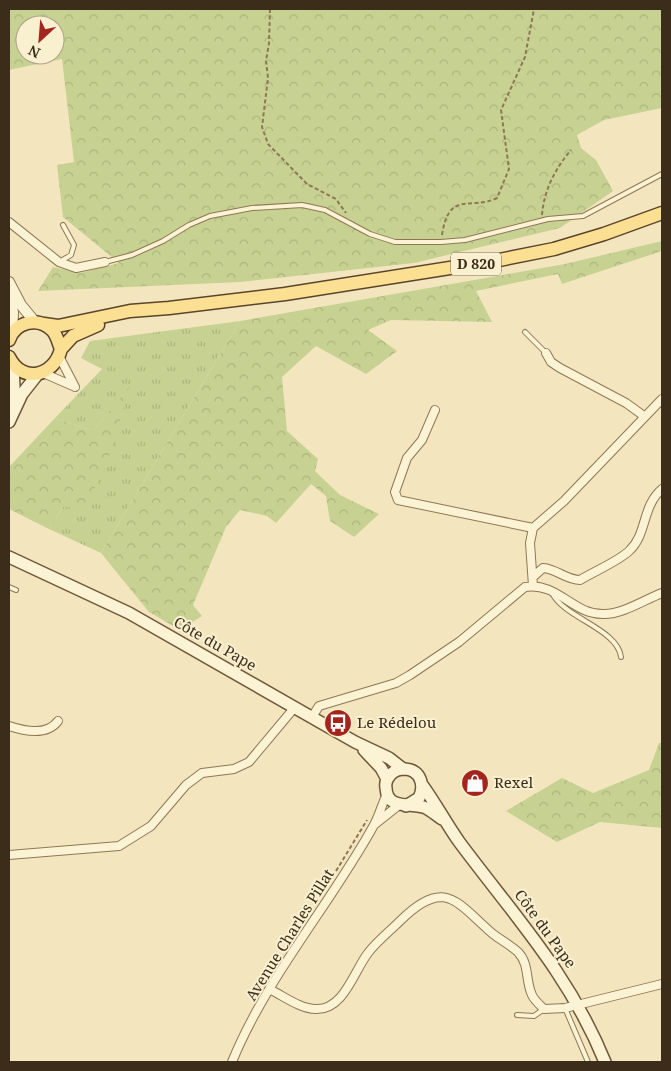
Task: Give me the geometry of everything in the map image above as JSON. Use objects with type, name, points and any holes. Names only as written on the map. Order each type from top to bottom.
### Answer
[{"type":"main road","name":"D 820","points":[[39,323],[67,324],[130,311],[285,294],[494,261],[554,249],[604,234],[662,213]]},
{"type":"main road","name":"D 820","points":[[60,353],[73,336],[105,322],[134,316],[189,313],[228,307],[285,294]]},
{"type":"main road","points":[[9,422],[22,394],[40,374],[52,367],[60,353],[56,335],[39,323],[18,327],[10,337]]},
{"type":"main road","points":[[10,360],[28,374],[40,374]]},
{"type":"main road","points":[[9,404],[14,387],[10,360]]},
{"type":"main road","name":"Côte du Pape","points":[[9,557],[129,613],[356,742],[389,758],[403,769]]},
{"type":"main road","name":"Côte du Pape","points":[[9,564],[56,579]]},
{"type":"main road","name":"Côte du Pape","points":[[356,742],[372,757],[387,780]]},
{"type":"main road","points":[[403,769],[414,772],[423,786],[419,798],[403,805],[394,803],[387,794],[387,780],[394,772],[403,769]]},
{"type":"main road","name":"Côte du Pape","points":[[423,786],[446,822],[551,961],[579,1004],[605,1062]]},
{"type":"main road","name":"Côte du Pape","points":[[403,805],[427,809],[446,822]]},
{"type":"street","points":[[9,222],[59,262],[76,268],[105,262]]},
{"type":"street","points":[[9,282],[21,305],[39,323]]},
{"type":"street","points":[[9,297],[13,312],[10,337]]},
{"type":"street","points":[[40,374],[74,387],[60,353]]},
{"type":"street","points":[[546,353],[551,362],[560,368],[626,403],[644,416]]},
{"type":"street","points":[[533,586],[534,576],[530,543],[533,528],[564,501],[662,399]]},
{"type":"street","points":[[435,410],[422,440],[408,458],[395,492],[398,500],[533,528]]},
{"type":"street","points":[[534,576],[543,568],[552,569],[571,580],[580,580],[631,550],[648,508],[662,489]]},
{"type":"street","points":[[312,717],[319,706],[396,683],[410,676],[459,642],[524,587],[533,586],[550,589],[580,608],[604,614],[617,612],[662,593]]},
{"type":"street","points":[[9,855],[119,846],[151,826],[186,785],[202,773],[234,769],[249,762],[295,707]]},
{"type":"street","points":[[9,726],[40,730],[50,729],[58,721]]},
{"type":"street","name":"Avenue Charles Pillat","points":[[232,1062],[241,1041],[271,990],[375,824],[387,794]]},
{"type":"street","name":"Avenue Charles Pillat","points":[[375,824],[403,805]]},
{"type":"street","points":[[271,990],[305,1007],[317,1010],[331,1006],[338,1000],[368,953],[416,904],[432,898],[443,898],[464,906],[494,935],[519,954],[528,968],[532,995],[544,1009],[565,1008],[662,984]]},
{"type":"lane","points":[[105,262],[132,255],[163,240],[189,224],[210,216],[252,208],[302,205],[325,210],[370,234],[395,242],[465,240],[541,220],[583,216],[662,174]]},
{"type":"lane","points":[[59,262],[70,255],[74,245],[63,226]]},
{"type":"lane","points":[[525,332],[546,353]]},
{"type":"lane","points":[[9,587],[16,590]]},
{"type":"lane","points":[[550,589],[554,597],[576,616],[612,641],[621,657]]},
{"type":"lane","points":[[565,1008],[588,1062]]},
{"type":"lane","points":[[517,1015],[534,1016],[544,1009]]},
{"type":"path","points":[[270,9],[269,43],[266,61],[268,78],[262,127],[268,144],[307,184],[336,199],[354,226]]},
{"type":"path","points":[[441,242],[444,220],[454,208],[466,202],[487,203],[498,198],[509,169],[501,110],[525,57],[534,9]]},
{"type":"path","points":[[541,220],[543,201],[551,180],[561,162],[571,150]]},
{"type":"path","points":[[336,871],[370,814]]},
{"type":"green space","points":[[9,9],[662,9],[662,108],[604,120],[577,135],[581,148],[596,160],[613,191],[560,228],[414,263],[240,282],[38,291],[53,267],[80,273],[119,263],[63,217],[57,165],[74,162],[63,65],[65,65],[65,15],[15,15],[15,65],[33,65],[9,70]]},
{"type":"green space","points":[[662,241],[662,251],[562,284],[558,274],[476,291],[492,322],[391,320],[368,330],[397,351],[366,374],[316,346],[282,377],[287,431],[318,459],[315,471],[340,495],[379,514],[354,537],[330,521],[326,496],[311,484],[276,523],[267,516],[240,510],[226,527],[193,605],[202,616],[180,630],[149,612],[101,553],[240,321],[565,264]]},
{"type":"green space","points":[[240,321],[101,553],[49,529],[129,388],[93,431],[55,418],[102,369],[81,358],[90,341]]},
{"type":"green space","points":[[130,386],[106,467],[84,507],[63,507],[49,529],[9,509],[9,467],[55,418],[93,431]]},
{"type":"green space","points":[[659,743],[662,743],[662,828],[600,822],[557,842],[506,811],[562,778],[593,793],[649,770]]},
{"type":"place","name":"Le Rédelou","points":[[338,723]]},
{"type":"place","name":"Rexel","points":[[475,783]]}]
